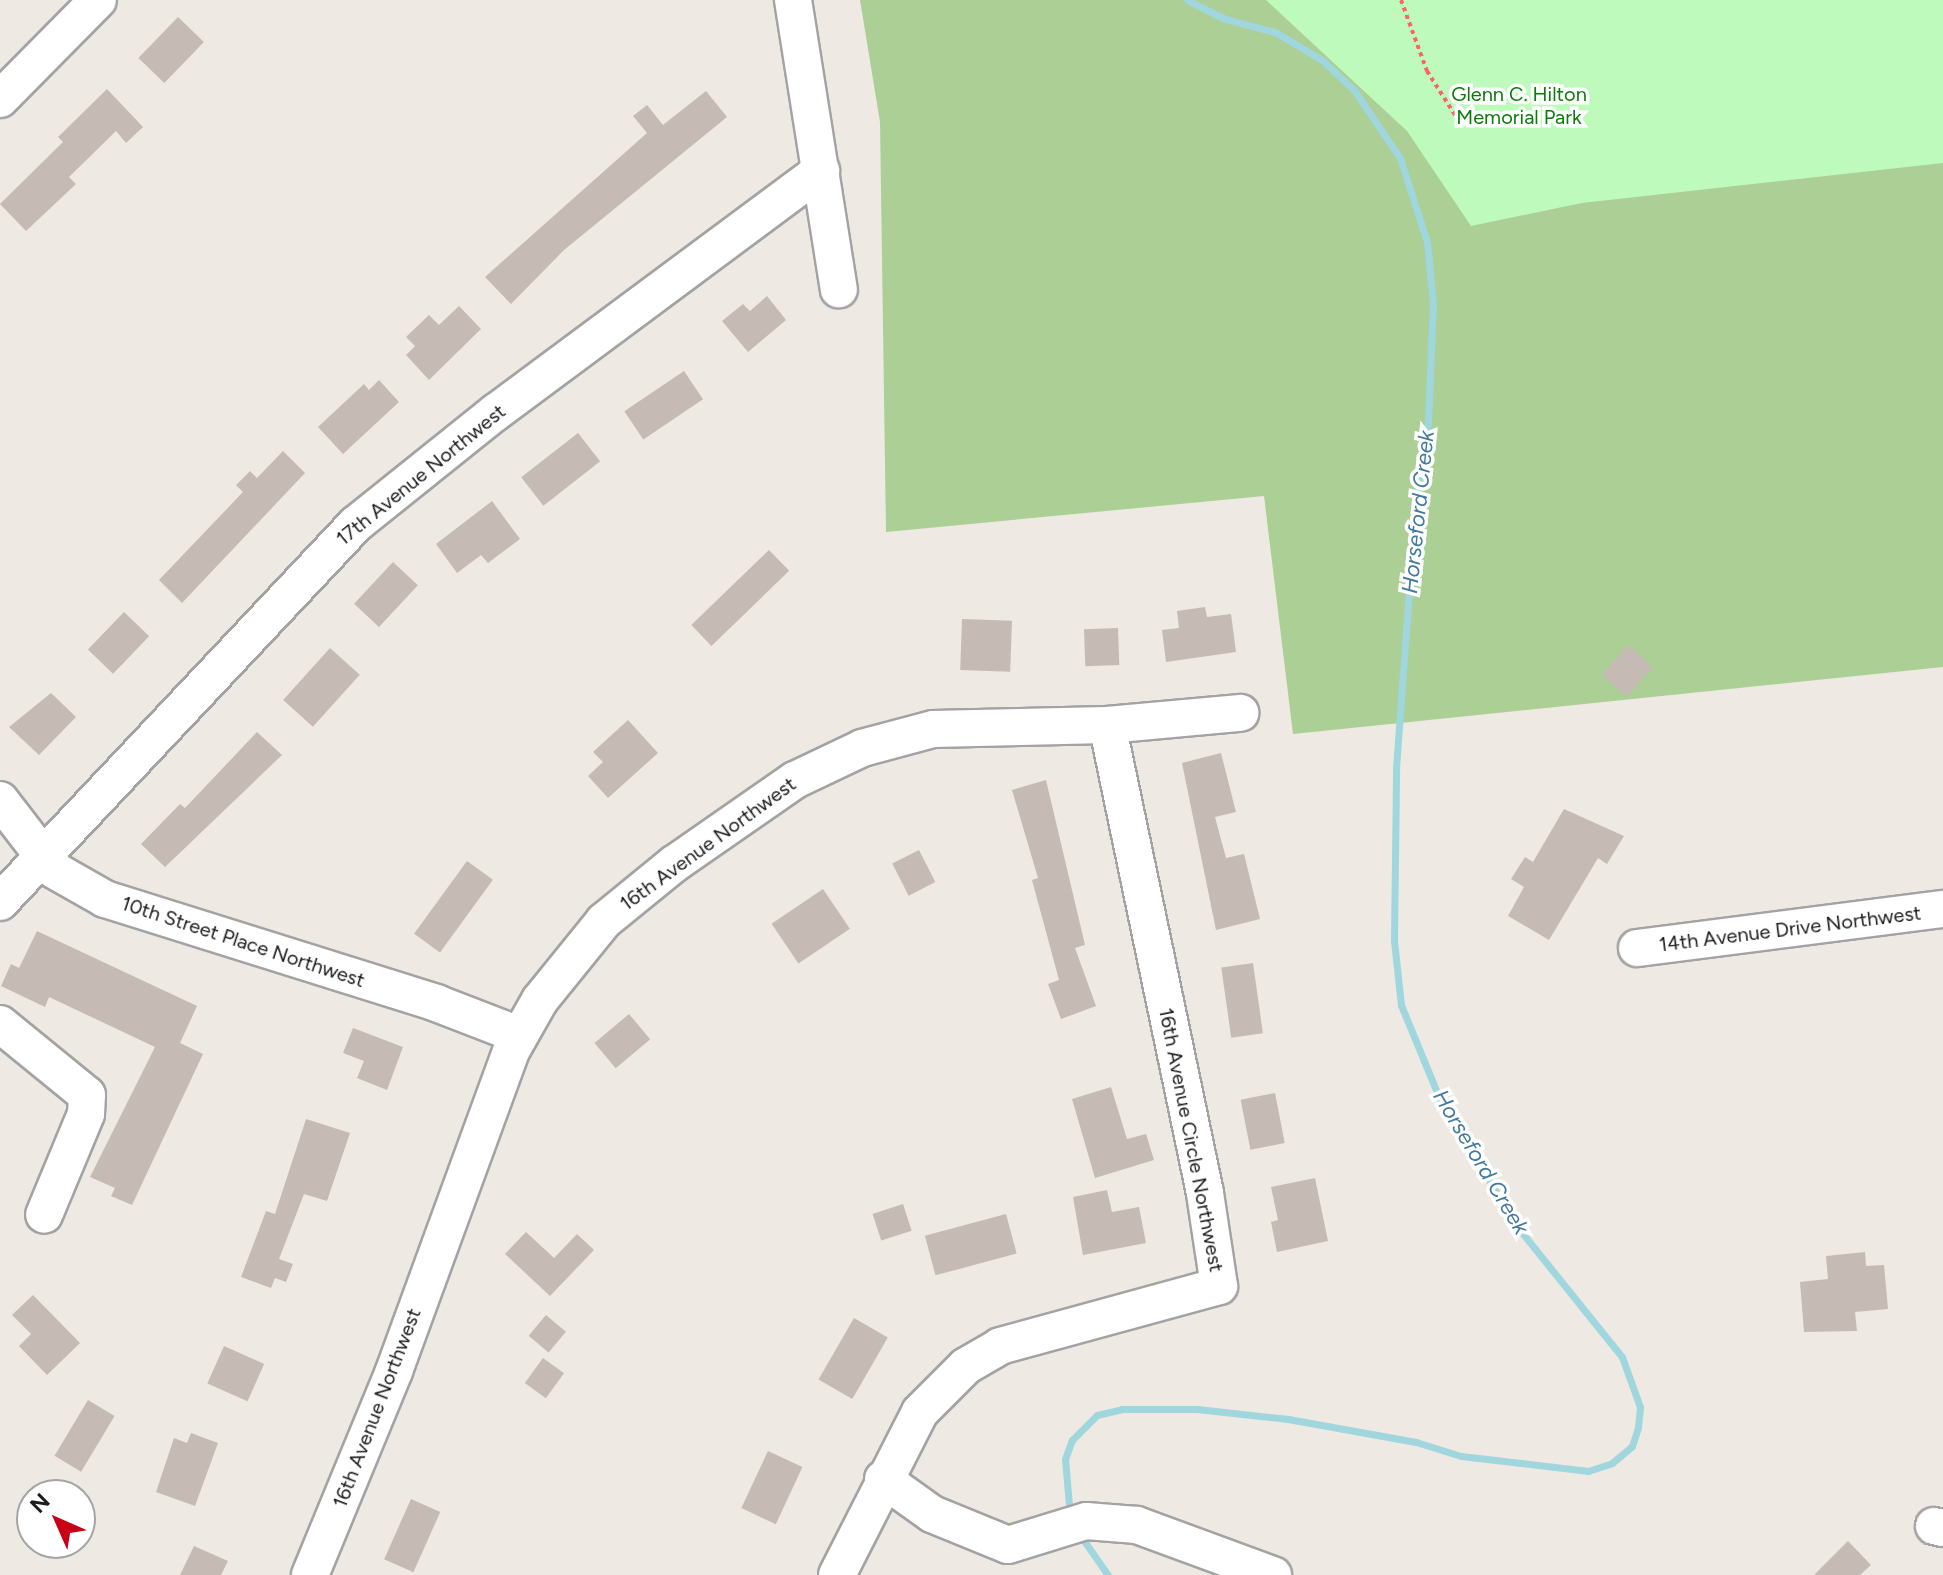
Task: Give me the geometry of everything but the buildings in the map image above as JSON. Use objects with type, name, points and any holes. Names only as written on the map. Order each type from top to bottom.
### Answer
[{"type":"street","points":[[0,99],[98,0]]},
{"type":"street","points":[[793,0],[839,289]]},
{"type":"street","name":"17th Avenue Northwest","points":[[0,902],[356,524],[496,412],[821,171]]},
{"type":"street","name":"16th Avenue Northwest","points":[[310,1575],[394,1371],[519,1035],[540,1000],[604,921],[674,864],[795,780],[862,748],[933,729],[1107,725],[1240,713]]},
{"type":"street","name":"16th Avenue Circle Northwest","points":[[837,1575],[883,1479],[920,1412],[947,1382],[985,1354],[1219,1286],[1205,1193],[1107,725]]},
{"type":"street","name":"10th Street Place Northwest","points":[[0,800],[45,853],[54,870],[73,884],[105,899],[436,1003],[519,1035]]},
{"type":"street","name":"14th Avenue Drive Northwest","points":[[1637,948],[1943,909]]},
{"type":"street","points":[[0,1024],[87,1095],[86,1114],[44,1215]]},
{"type":"street","points":[[883,1479],[932,1514],[1008,1545],[1086,1521],[1137,1525],[1273,1575]]},
{"type":"path","points":[[1401,0],[1427,71],[1462,126]]},
{"type":"green space","points":[[860,0],[1943,0],[1943,667],[1293,734],[1264,496],[886,532],[880,122]]},
{"type":"green space","name":"Glenn C. Hilton Memorial Park","points":[[1266,0],[1943,0],[1943,163],[1582,203],[1471,226],[1407,131]]},
{"type":"waterway","name":"Horseford Creek","points":[[1070,1517],[1065,1459],[1072,1440],[1097,1415],[1122,1409],[1197,1409],[1288,1419],[1416,1442],[1461,1456],[1588,1471],[1612,1463],[1632,1446],[1640,1407],[1622,1357],[1520,1230],[1443,1107],[1401,1005],[1394,941],[1396,768],[1415,509],[1428,422],[1433,305],[1427,242],[1400,158],[1354,90],[1322,60],[1275,32],[1225,19],[1187,0]]},
{"type":"waterway","name":"Horseford Creek","points":[[1080,1535],[1108,1575]]}]
